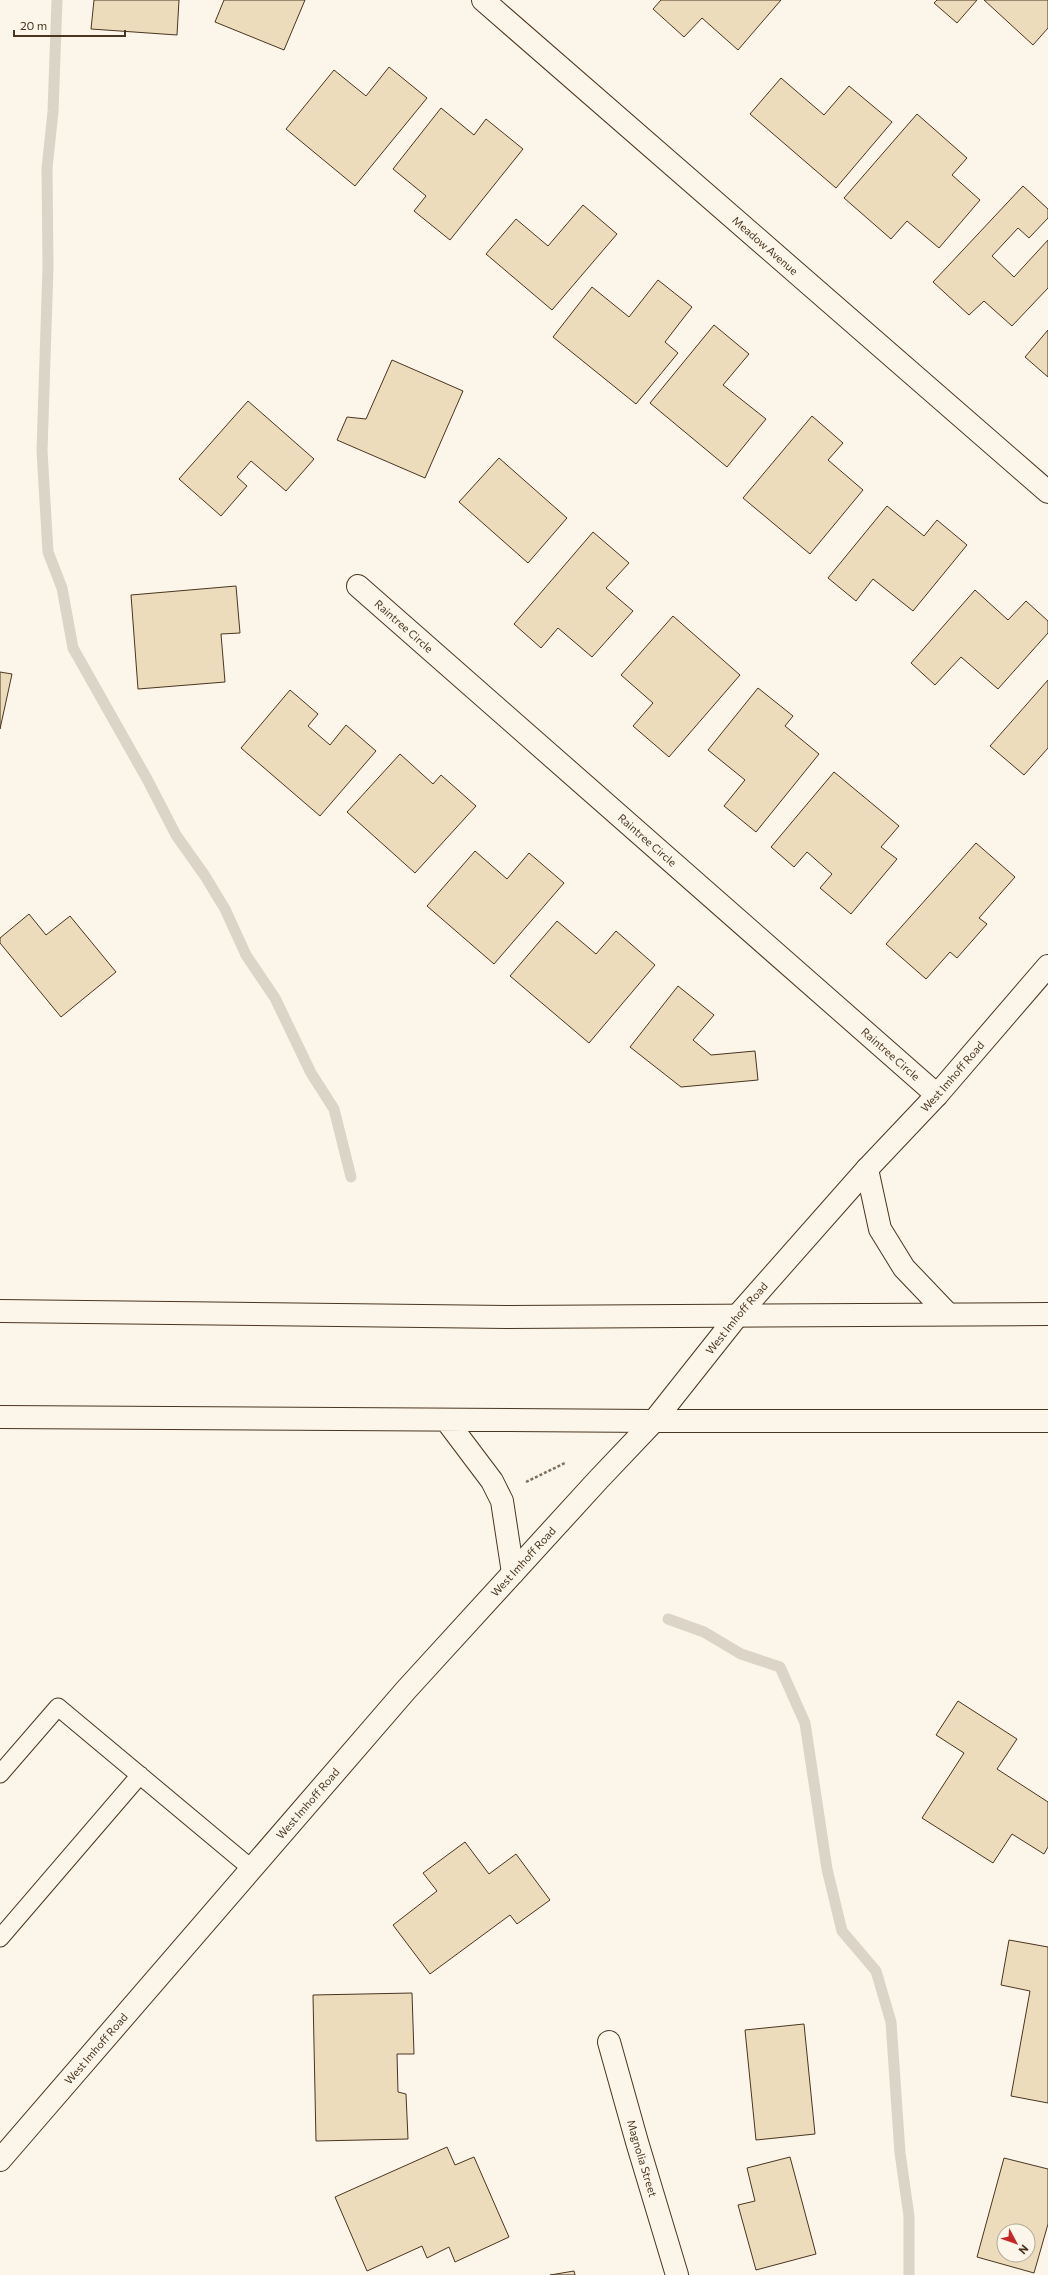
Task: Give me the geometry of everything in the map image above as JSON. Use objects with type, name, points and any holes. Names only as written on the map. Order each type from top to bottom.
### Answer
[{"type":"main road","name":"Meadow Avenue","points":[[482,0],[1048,492]]},
{"type":"main road","name":"Raintree Circle","points":[[358,586],[936,1094]]},
{"type":"main road","name":"West Imhoff Road","points":[[0,2160],[406,1690],[654,1421],[738,1315],[867,1169],[936,1094],[1048,966]]},
{"type":"main road","points":[[867,1169],[880,1229],[904,1268],[947,1313]]},
{"type":"main road","points":[[0,1311],[499,1317],[947,1313],[1048,1314]]},
{"type":"main road","points":[[0,1417],[654,1421],[1048,1421]]},
{"type":"main road","points":[[446,1420],[492,1481],[502,1501],[513,1573]]},
{"type":"main road","name":"Magnolia Street","points":[[609,2042],[636,2142],[677,2275]]},
{"type":"lane","points":[[0,1774],[58,1707],[252,1869]]},
{"type":"lane","points":[[0,1938],[140,1775]]},
{"type":"path","points":[[522,1484],[566,1463]]},
{"type":"building","points":[[94,0],[179,0],[177,35],[91,29]]},
{"type":"building","points":[[224,0],[305,0],[284,50],[215,22]]},
{"type":"building","points":[[661,0],[781,0],[738,50],[702,18],[684,37],[653,9]]},
{"type":"building","points":[[937,0],[977,0],[957,23],[934,3]]},
{"type":"building","points":[[984,0],[1048,0],[1048,28],[1033,45]]},
{"type":"building","points":[[389,67],[427,98],[355,186],[286,129],[334,70],[366,96]]},
{"type":"building","points":[[781,78],[824,115],[849,86],[892,122],[836,188],[750,114]]},
{"type":"building","points":[[441,108],[474,135],[486,119],[523,149],[450,240],[414,211],[426,196],[393,169]]},
{"type":"building","points":[[917,114],[967,158],[952,175],[980,200],[939,248],[907,221],[891,239],[844,198]]},
{"type":"building","points":[[1023,186],[1048,209],[1048,218],[1029,238],[1018,228],[992,256],[1014,277],[1048,240],[1048,288],[1012,326],[984,301],[969,315],[933,282]]},
{"type":"building","points":[[583,205],[617,234],[552,310],[486,254],[516,219],[548,246]]},
{"type":"building","points":[[658,280],[692,307],[665,342],[678,353],[636,404],[553,337],[592,287],[629,317]]},
{"type":"building","points":[[714,325],[749,354],[723,385],[766,419],[727,467],[650,403]]},
{"type":"building","points":[[1048,330],[1048,377],[1025,357]]},
{"type":"building","points":[[392,360],[463,391],[425,478],[337,440],[347,417],[366,419]]},
{"type":"building","points":[[248,401],[314,459],[286,491],[251,461],[237,477],[247,486],[221,516],[179,479]]},
{"type":"building","points":[[812,416],[843,443],[828,460],[863,490],[810,554],[743,498]]},
{"type":"building","points":[[499,458],[567,518],[528,563],[459,502]]},
{"type":"building","points":[[887,506],[924,536],[937,520],[967,545],[913,611],[873,579],[856,601],[828,578]]},
{"type":"building","points":[[593,532],[629,563],[606,588],[633,611],[592,657],[558,628],[541,648],[514,624]]},
{"type":"building","points":[[236,586],[240,633],[221,634],[225,682],[138,689],[131,595]]},
{"type":"building","points":[[975,590],[1008,620],[1026,601],[1048,621],[1048,633],[998,689],[961,657],[935,685],[911,663]]},
{"type":"building","points":[[673,616],[740,675],[669,757],[633,726],[653,703],[621,675]]},
{"type":"building","points":[[0,672],[12,674],[0,729]]},
{"type":"building","points":[[1048,680],[1048,748],[1024,775],[990,746]]},
{"type":"building","points":[[758,688],[793,716],[785,726],[819,754],[756,832],[724,806],[745,780],[708,750]]},
{"type":"building","points":[[290,690],[318,714],[308,726],[330,745],[346,725],[376,751],[320,816],[241,748]]},
{"type":"building","points":[[400,754],[433,784],[441,775],[476,806],[415,873],[347,812]]},
{"type":"building","points":[[834,772],[899,826],[881,847],[897,859],[851,914],[820,888],[832,874],[807,852],[794,867],[771,847]]},
{"type":"building","points":[[976,843],[1015,877],[979,918],[987,924],[957,958],[950,952],[926,979],[886,944]]},
{"type":"building","points":[[475,851],[507,879],[529,853],[564,883],[494,964],[427,906]]},
{"type":"building","points":[[29,914],[46,935],[70,916],[116,972],[61,1017],[0,943],[0,938]]},
{"type":"building","points":[[557,921],[596,954],[616,931],[655,965],[589,1043],[510,976]]},
{"type":"building","points":[[678,986],[714,1015],[693,1040],[711,1055],[755,1051],[758,1080],[681,1087],[630,1047]]},
{"type":"building","points":[[958,1701],[1017,1739],[997,1769],[1048,1802],[1048,1847],[1044,1854],[1012,1834],[993,1863],[922,1818],[964,1753],[936,1735]]},
{"type":"building","points":[[465,1842],[489,1874],[516,1854],[550,1900],[517,1924],[510,1915],[430,1974],[393,1925],[437,1891],[423,1873]]},
{"type":"building","points":[[1009,1940],[1048,1947],[1048,2103],[1011,2096],[1030,1991],[1001,1985]]},
{"type":"building","points":[[412,1993],[414,2054],[397,2054],[398,2092],[406,2094],[408,2139],[316,2141],[313,1995]]},
{"type":"building","points":[[804,2024],[815,2134],[756,2140],[745,2030]]},
{"type":"building","points":[[447,2147],[455,2165],[474,2157],[509,2237],[455,2262],[449,2247],[427,2258],[422,2246],[367,2271],[335,2197]]},
{"type":"building","points":[[790,2157],[816,2254],[756,2270],[738,2205],[755,2201],[747,2168]]},
{"type":"building","points":[[1004,2158],[1048,2169],[1048,2224],[1034,2273],[998,2263],[1036,2263],[1036,2223],[996,2223],[996,2262],[977,2257]]},
{"type":"building","points":[[574,2271],[575,2275],[550,2275]]},
{"type":"waterway","points":[[57,0],[53,112],[47,168],[48,267],[42,451],[48,552],[62,588],[73,648],[147,779],[176,835],[205,876],[225,909],[246,955],[275,998],[311,1073],[334,1109],[351,1177]]},
{"type":"waterway","points":[[668,1619],[704,1632],[741,1654],[780,1667],[805,1723],[827,1869],[842,1931],[876,1971],[891,2022],[900,2153],[909,2216],[909,2275]]}]
